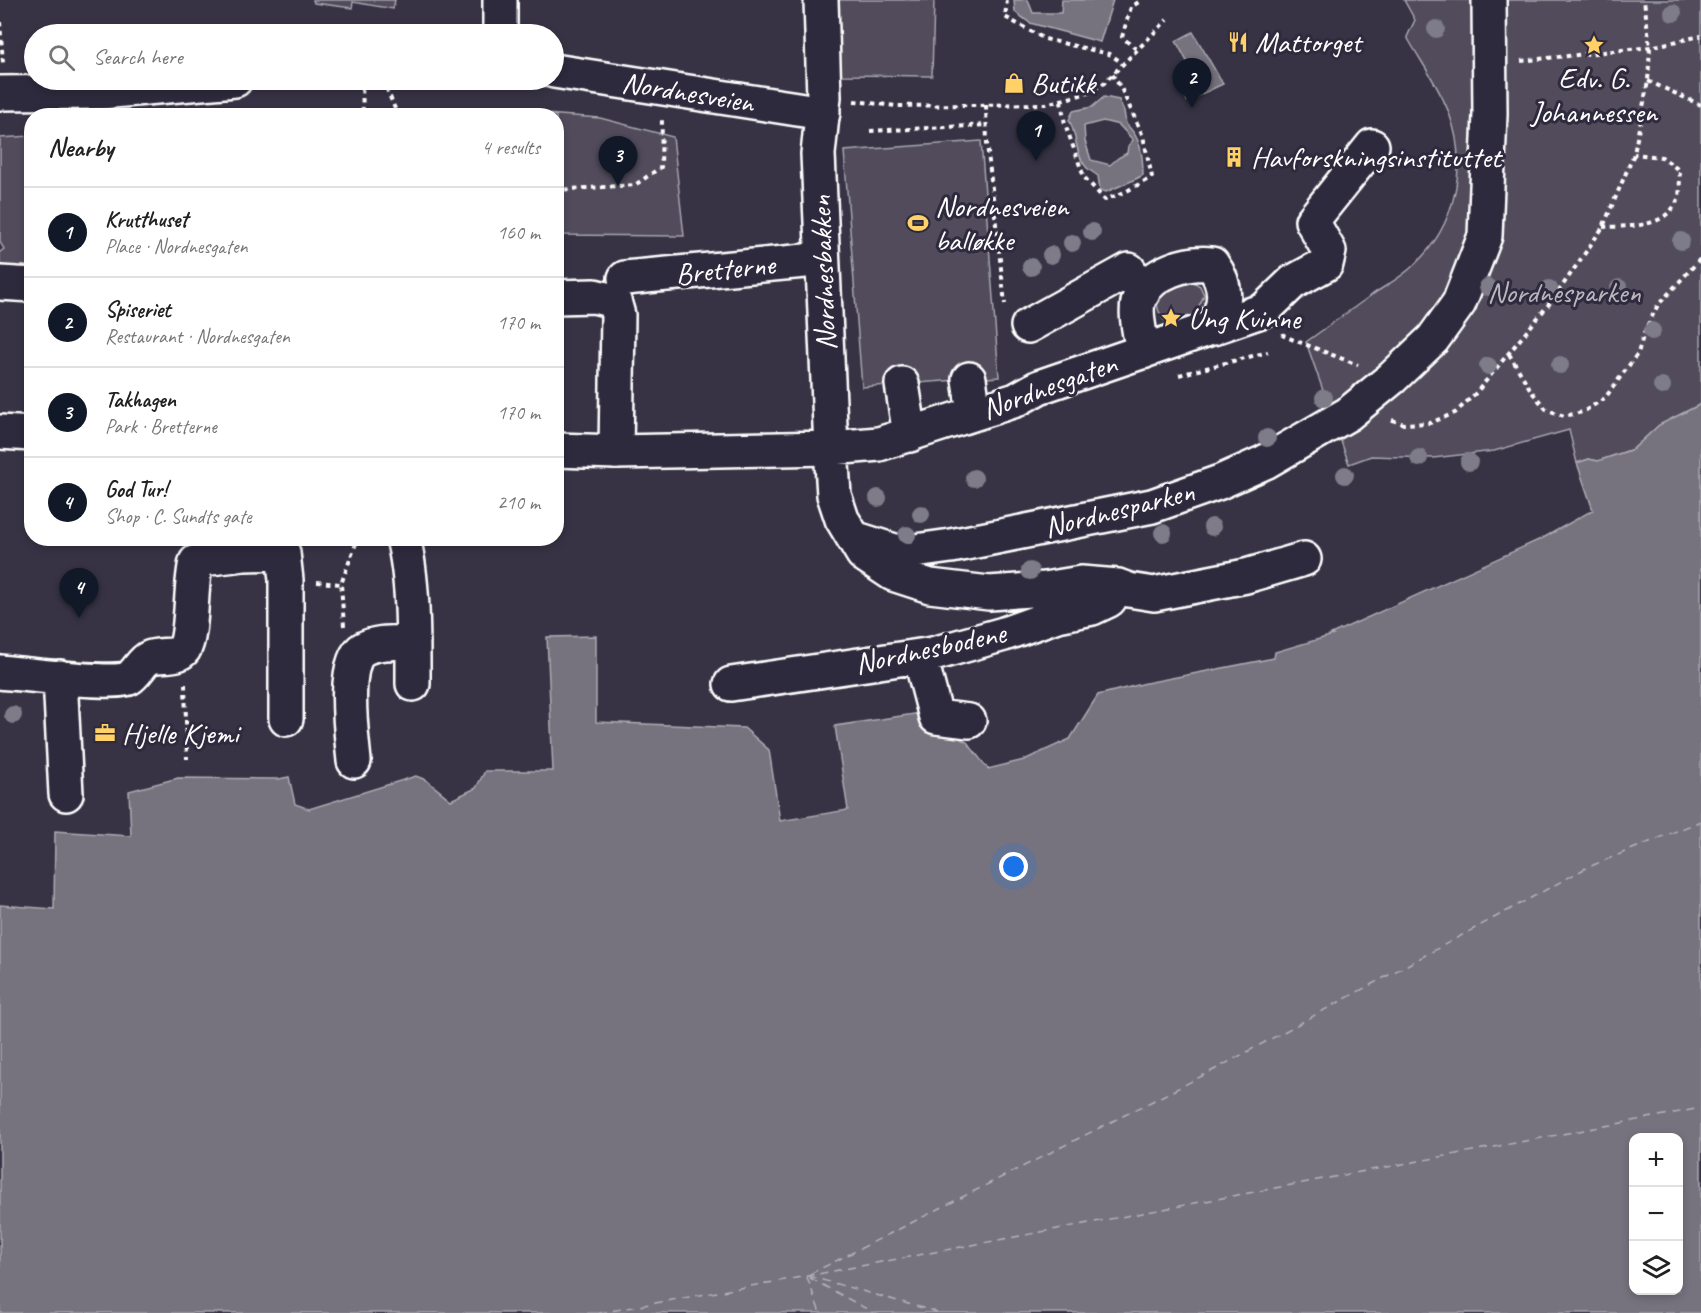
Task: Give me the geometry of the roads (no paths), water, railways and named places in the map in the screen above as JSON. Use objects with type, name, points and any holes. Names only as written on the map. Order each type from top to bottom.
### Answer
[{"type":"street","points":[[500,0],[500,24]]},
{"type":"street","name":"Nordnesbakken","points":[[821,0],[823,105],[818,154],[831,448]]},
{"type":"street","name":"Nordnesparken","points":[[853,538],[901,553],[951,546],[1152,506],[1220,482],[1265,462],[1348,414],[1392,378],[1433,339],[1459,303],[1485,237],[1490,114],[1489,0]]},
{"type":"street","name":"Nordnesveien","points":[[564,72],[663,87],[823,105]]},
{"type":"street","points":[[0,93],[123,90]]},
{"type":"street","name":"Nordnesgaten","points":[[564,450],[616,452],[831,448],[879,444],[1016,400],[1039,387],[1264,310],[1293,282],[1326,264],[1329,251],[1312,221],[1372,146]]},
{"type":"street","name":"Bretterne","points":[[625,278],[810,260],[822,252]]},
{"type":"street","points":[[1143,352],[1137,319],[1139,297],[1150,284],[1173,268],[1198,262],[1212,264],[1222,278],[1224,294],[1222,314],[1213,328]]},
{"type":"street","points":[[1017,316],[1128,270],[1143,293]]},
{"type":"street","points":[[0,283],[24,284]]},
{"type":"street","points":[[564,297],[594,296],[614,301],[618,315],[616,452]]},
{"type":"street","points":[[969,379],[974,413]]},
{"type":"street","points":[[902,384],[910,435]]},
{"type":"street","points":[[0,432],[24,434]]},
{"type":"street","points":[[831,448],[834,495],[842,519],[853,538]]},
{"type":"street","name":"Nordnesbodene","points":[[853,538],[863,554],[894,574],[930,586],[989,592],[1045,589],[1081,584],[1118,586],[1154,594],[1246,576],[1304,558]]},
{"type":"street","points":[[406,546],[413,642],[413,684]]},
{"type":"street","points":[[0,672],[110,680],[129,678],[149,658],[175,653],[188,635],[192,576],[204,560],[244,554],[284,553],[286,719]]},
{"type":"street","name":"Nordnesbodene","points":[[731,684],[920,656],[1004,634],[1057,615],[1092,608],[1109,600],[1118,586]]},
{"type":"street","points":[[354,761],[350,688],[353,665],[360,650],[374,645],[413,642]]},
{"type":"street","points":[[920,656],[936,717],[969,721]]},
{"type":"street","points":[[60,677],[66,794]]},
{"type":"place","name":"Mattorget","points":[[1238,42]]},
{"type":"place","name":"Edv. G. Johannessen","points":[[1594,45]]},
{"type":"place","name":"Butikk","points":[[1014,83]]},
{"type":"place","name":"Spiseriet","points":[[1192,108]]},
{"type":"place","name":"Havforskningsinstituttet","points":[[1234,157]]},
{"type":"place","name":"Krutthuset","points":[[1036,161]]},
{"type":"place","name":"Takhagen","points":[[618,186]]},
{"type":"place","name":"Nordnesveien balløkke","points":[[918,223]]},
{"type":"place","name":"Ung Kvinne","points":[[1171,318]]},
{"type":"place","name":"God Tur!","points":[[79,618]]},
{"type":"place","name":"Hjelle Kjemi","points":[[105,733]]}]
